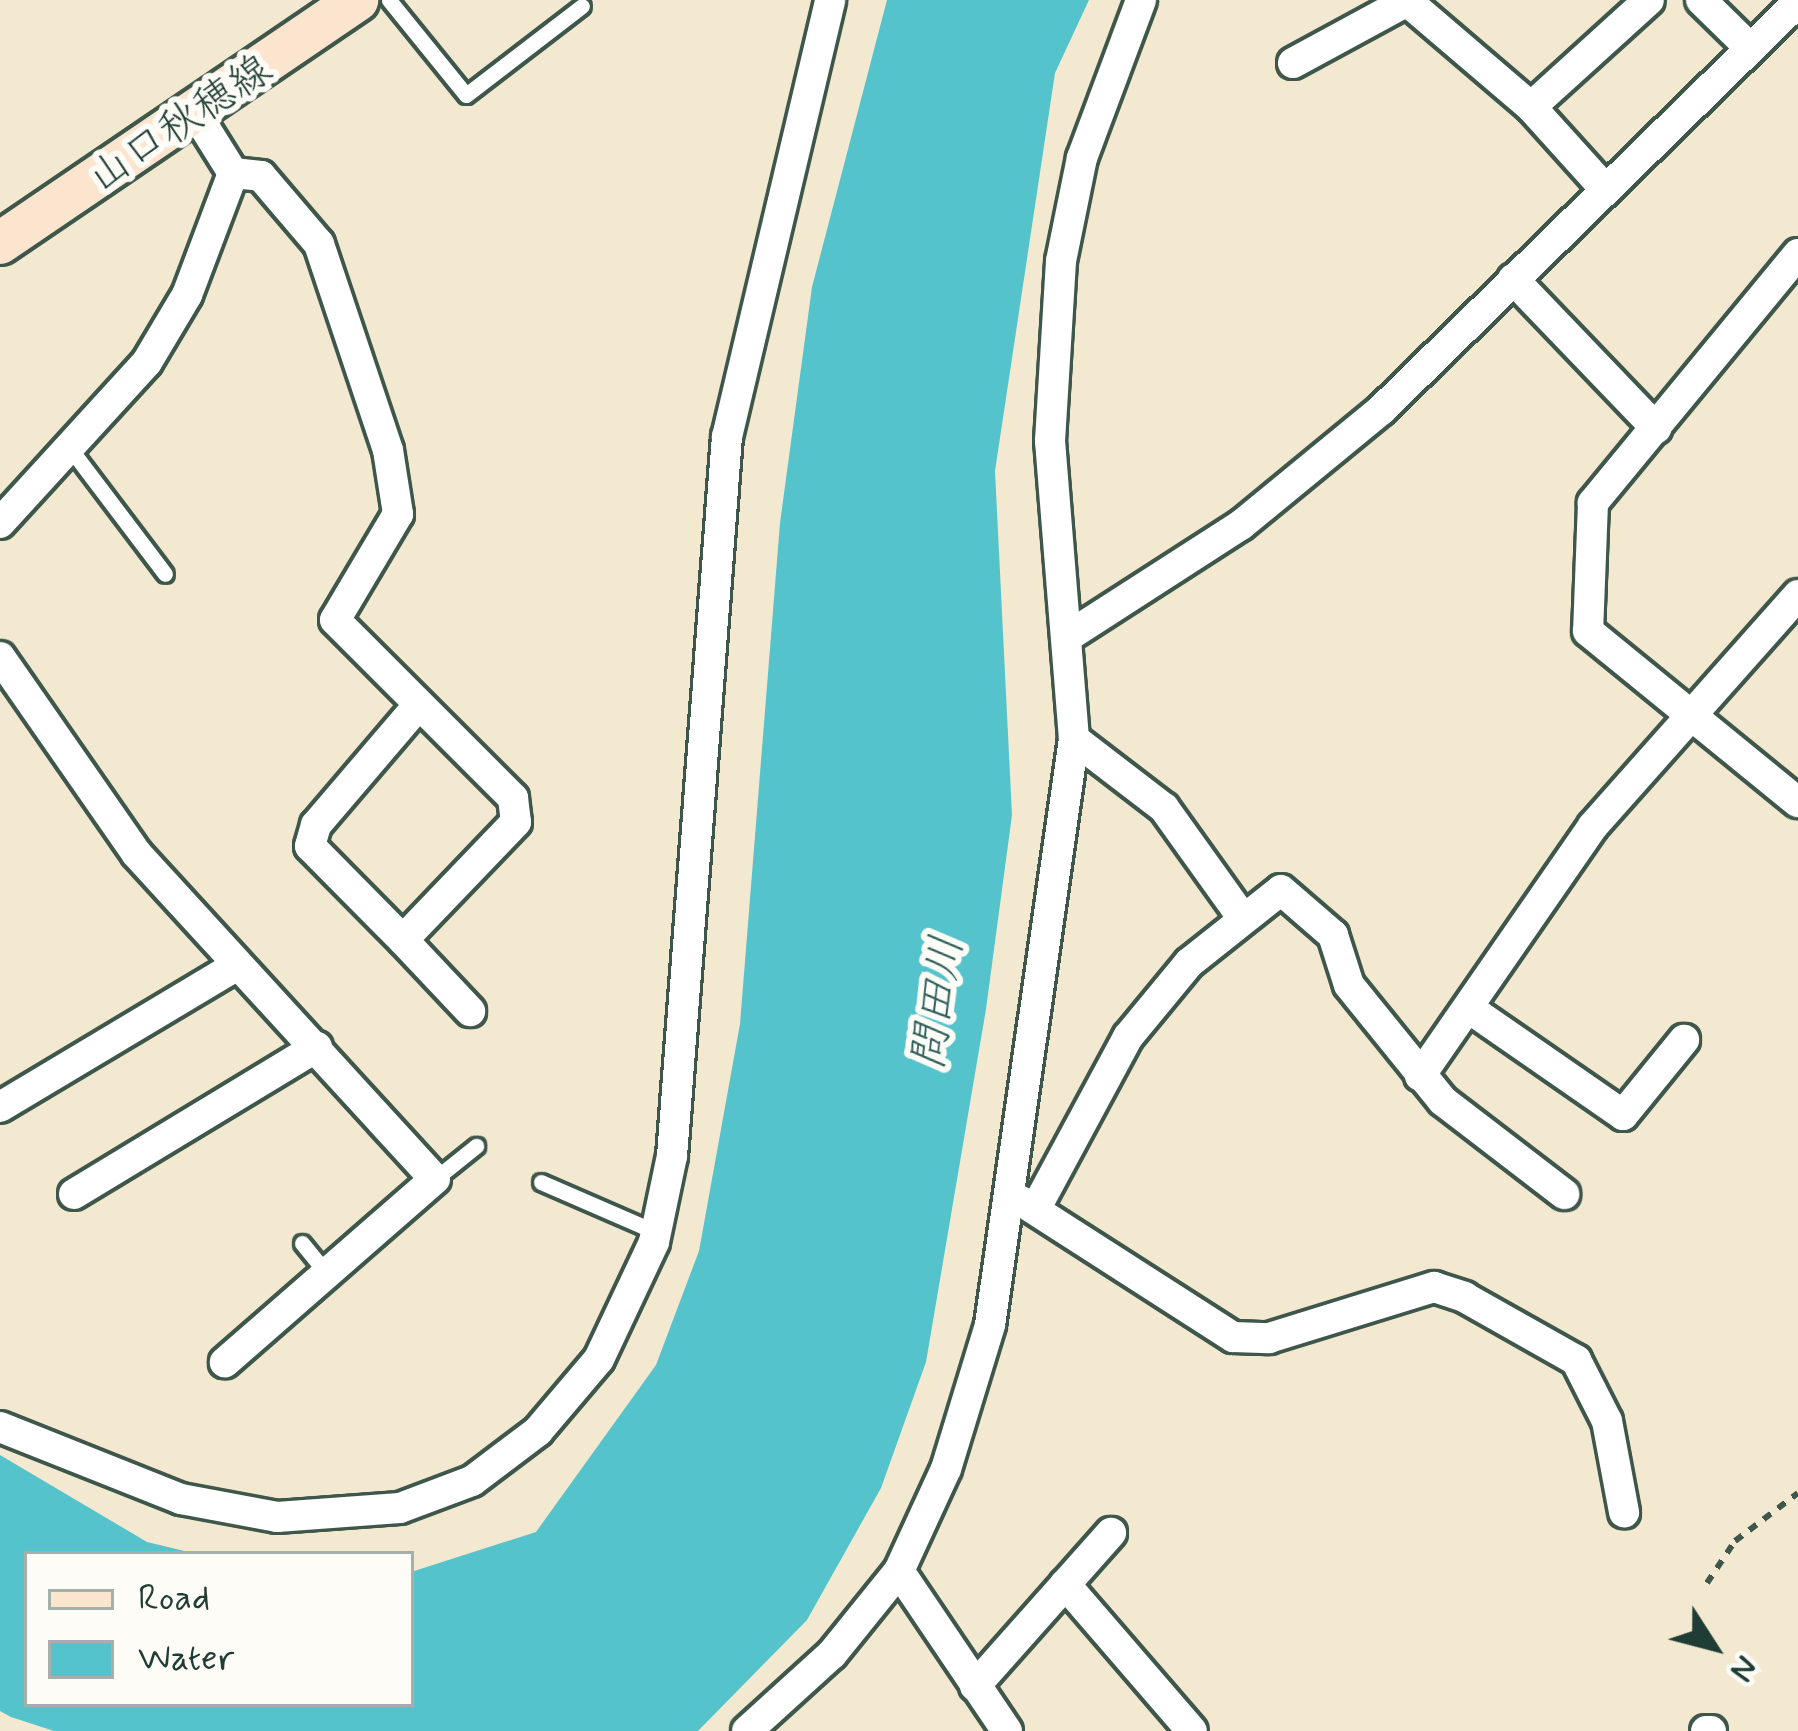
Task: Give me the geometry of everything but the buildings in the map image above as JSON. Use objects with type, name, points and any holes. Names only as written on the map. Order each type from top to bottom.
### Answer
[{"type":"main road","name":"山口秋穂線","points":[[0,243],[198,117],[358,0]]},
{"type":"street","points":[[0,1427],[182,1499],[277,1517],[400,1508],[472,1481],[538,1431],[599,1359],[656,1232],[673,1156],[727,437],[830,0]]},
{"type":"street","points":[[747,1731],[832,1654],[899,1571],[946,1469],[1023,1202],[1074,739],[1050,441],[1061,261],[1082,158],[1142,0]]},
{"type":"street","points":[[1532,107],[1649,0]]},
{"type":"street","points":[[1701,0],[1749,47]]},
{"type":"street","points":[[1293,63],[1407,2],[1532,107],[1606,189]]},
{"type":"street","points":[[1067,637],[1241,525],[1513,279],[1798,2]]},
{"type":"street","points":[[198,117],[233,173]]},
{"type":"street","points":[[0,524],[147,362],[187,296],[233,173]]},
{"type":"street","points":[[233,173],[261,176],[319,244],[349,314],[398,514],[335,620],[415,710],[513,798],[516,822],[403,940]]},
{"type":"street","points":[[1798,254],[1593,503],[1588,631],[1798,802]]},
{"type":"street","points":[[1513,279],[1656,428]]},
{"type":"street","points":[[1420,1076],[1593,826],[1798,595]]},
{"type":"street","points":[[0,657],[136,853],[435,1179],[225,1361]]},
{"type":"street","points":[[415,710],[316,825],[310,847],[470,1011]]},
{"type":"street","points":[[1074,739],[1165,808],[1242,917]]},
{"type":"street","points":[[1023,1202],[1128,1037],[1242,917],[1281,890],[1333,935],[1349,985],[1420,1076],[1564,1194]]},
{"type":"street","points":[[0,1070],[6,1104],[237,965]]},
{"type":"street","points":[[1470,1009],[1623,1115],[1684,1040]]},
{"type":"street","points":[[74,1194],[316,1047]]},
{"type":"street","points":[[1023,1202],[1232,1337],[1269,1338],[1434,1287],[1465,1297],[1576,1360],[1607,1421],[1624,1512]]},
{"type":"street","points":[[975,1686],[1111,1533]]},
{"type":"street","points":[[899,1571],[1007,1731]]},
{"type":"street","points":[[1065,1584],[1192,1731]]},
{"type":"lane","points":[[389,0],[466,95],[582,6]]},
{"type":"lane","points":[[70,447],[165,574]]},
{"type":"lane","points":[[435,1179],[476,1146]]},
{"type":"lane","points":[[541,1182],[656,1232]]},
{"type":"lane","points":[[302,1243],[327,1274]]},
{"type":"path","points":[[1707,1583],[1735,1541],[1798,1493]]},
{"type":"water","name":"問田川","points":[[887,0],[1089,0],[1055,73],[995,471],[1012,815],[986,1009],[926,1362],[881,1488],[807,1620],[698,1731],[54,1731],[0,1711],[0,1455],[147,1542],[184,1551],[24,1551],[24,1707],[414,1707],[414,1571],[536,1532],[656,1365],[699,1251],[740,1024],[780,523],[812,287]]}]
